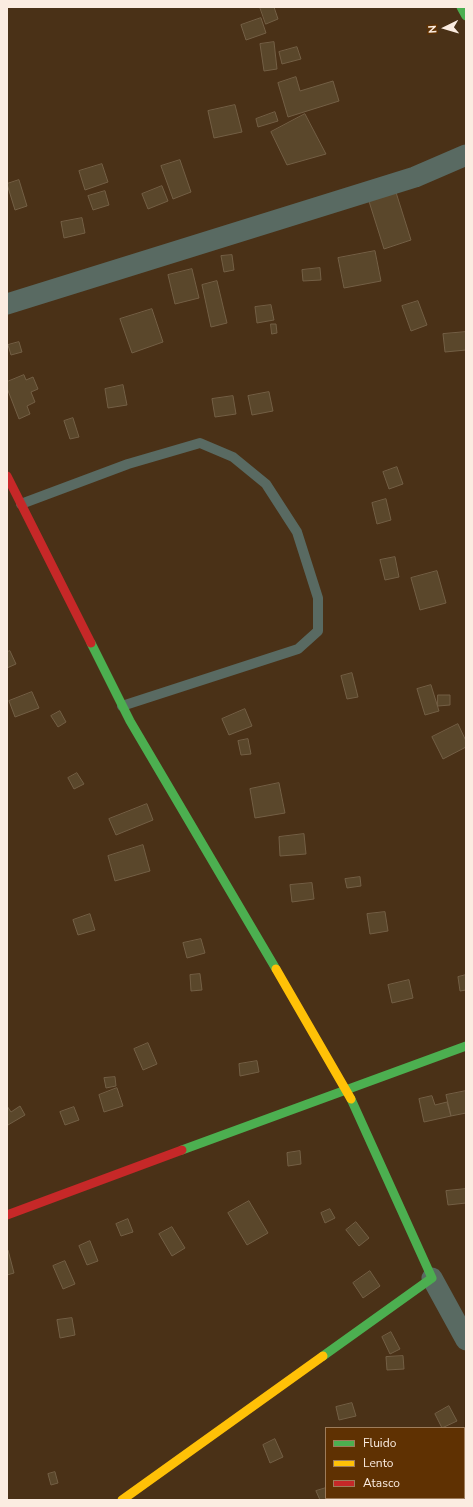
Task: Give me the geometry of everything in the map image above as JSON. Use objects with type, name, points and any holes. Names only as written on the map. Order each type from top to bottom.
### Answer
[{"type":"main road","points":[[461,7],[466,16]]},
{"type":"main road","points":[[7,476],[122,706],[347,1091],[432,1278],[122,1500]]},
{"type":"main road","points":[[7,1215],[466,1046]]},
{"type":"street","points":[[7,304],[415,177],[466,154]]},
{"type":"street","points":[[432,1278],[466,1340]]},
{"type":"lane","points":[[22,504],[128,464],[200,443],[233,457],[266,484],[297,532],[318,598],[318,631],[298,649],[122,706]]},
{"type":"building","points":[[260,7],[274,7],[278,19],[266,24]]},
{"type":"building","points":[[261,18],[266,33],[246,40],[241,25]]},
{"type":"building","points":[[274,42],[277,69],[264,71],[260,44]]},
{"type":"building","points":[[297,47],[301,59],[282,64],[279,52]]},
{"type":"building","points":[[296,77],[300,91],[333,81],[339,101],[288,117],[278,83]]},
{"type":"building","points":[[235,105],[242,132],[214,138],[208,111]]},
{"type":"building","points":[[275,112],[278,121],[258,127],[256,119]]},
{"type":"building","points":[[305,114],[326,154],[287,165],[271,132]]},
{"type":"building","points":[[180,160],[191,192],[173,199],[161,166]]},
{"type":"building","points":[[102,164],[108,182],[85,190],[79,171]]},
{"type":"building","points":[[19,180],[27,206],[15,210],[7,184]]},
{"type":"building","points":[[162,186],[168,201],[148,209],[142,194]]},
{"type":"building","points":[[394,186],[411,240],[384,249],[367,195]]},
{"type":"building","points":[[105,191],[109,205],[93,210],[88,196]]},
{"type":"building","points":[[82,218],[85,233],[64,238],[61,222]]},
{"type":"building","points":[[375,251],[381,281],[344,288],[338,258]]},
{"type":"building","points":[[232,255],[234,270],[224,272],[221,256]]},
{"type":"building","points":[[320,268],[321,280],[303,281],[302,270]]},
{"type":"building","points":[[192,269],[199,298],[175,304],[168,275]]},
{"type":"building","points":[[217,281],[227,323],[211,327],[202,285]]},
{"type":"building","points":[[418,301],[427,325],[411,331],[402,306]]},
{"type":"building","points":[[271,305],[274,320],[257,323],[255,307]]},
{"type":"building","points":[[152,309],[163,342],[132,353],[120,319]]},
{"type":"building","points":[[271,324],[276,324],[277,333],[272,334]]},
{"type":"building","points":[[466,332],[466,350],[445,352],[443,334]]},
{"type":"building","points":[[19,342],[22,352],[11,355],[8,345]]},
{"type":"building","points":[[24,375],[26,380],[33,377],[38,389],[31,392],[35,402],[27,406],[30,414],[19,419],[7,388],[7,382]]},
{"type":"building","points":[[123,385],[127,405],[108,408],[105,389]]},
{"type":"building","points":[[269,392],[273,411],[252,415],[248,396]]},
{"type":"building","points":[[233,396],[236,414],[215,417],[212,399]]},
{"type":"building","points":[[73,418],[79,437],[70,439],[64,421]]},
{"type":"building","points":[[397,467],[403,484],[389,489],[383,472]]},
{"type":"building","points":[[386,499],[391,520],[377,524],[372,503]]},
{"type":"building","points":[[395,557],[399,577],[385,580],[380,560]]},
{"type":"building","points":[[437,571],[446,603],[420,610],[411,578]]},
{"type":"building","points":[[10,651],[16,664],[7,668],[7,652]]},
{"type":"building","points":[[352,673],[358,697],[347,699],[341,676]]},
{"type":"building","points":[[431,685],[439,711],[425,715],[417,689]]},
{"type":"building","points":[[32,692],[39,708],[15,717],[9,701]]},
{"type":"building","points":[[438,695],[450,695],[450,705],[438,706]]},
{"type":"building","points":[[245,709],[252,726],[229,735],[222,719]]},
{"type":"building","points":[[60,711],[66,722],[58,727],[51,716]]},
{"type":"building","points":[[458,724],[466,741],[466,747],[443,759],[432,737]]},
{"type":"building","points":[[248,739],[251,754],[241,755],[238,741]]},
{"type":"building","points":[[77,773],[84,784],[74,789],[68,778]]},
{"type":"building","points":[[279,783],[285,813],[255,818],[250,789]]},
{"type":"building","points":[[147,804],[153,820],[116,835],[109,819]]},
{"type":"building","points":[[304,834],[306,854],[280,856],[279,837]]},
{"type":"building","points":[[143,845],[150,871],[115,881],[108,856]]},
{"type":"building","points":[[360,877],[361,886],[347,888],[345,879]]},
{"type":"building","points":[[312,883],[314,899],[292,902],[290,885]]},
{"type":"building","points":[[385,912],[388,931],[370,934],[367,914]]},
{"type":"building","points":[[90,914],[95,930],[78,935],[73,920]]},
{"type":"building","points":[[201,939],[205,953],[187,958],[183,943]]},
{"type":"building","points":[[200,974],[202,990],[191,991],[190,975]]},
{"type":"building","points":[[466,975],[466,990],[460,991],[458,977]]},
{"type":"building","points":[[409,980],[413,998],[392,1003],[388,985]]},
{"type":"building","points":[[148,1043],[157,1064],[143,1070],[134,1049]]},
{"type":"building","points":[[257,1061],[259,1072],[240,1076],[239,1064]]},
{"type":"building","points":[[115,1077],[116,1086],[106,1088],[104,1078]]},
{"type":"building","points":[[117,1088],[123,1106],[104,1112],[99,1095]]},
{"type":"building","points":[[466,1091],[466,1113],[451,1116],[446,1095]]},
{"type":"building","points":[[432,1096],[435,1105],[447,1102],[451,1116],[424,1122],[419,1099]]},
{"type":"building","points":[[7,1106],[11,1112],[20,1106],[25,1115],[8,1125]]},
{"type":"building","points":[[74,1107],[79,1120],[65,1125],[60,1112]]},
{"type":"building","points":[[300,1151],[301,1164],[288,1166],[287,1153]]},
{"type":"building","points":[[466,1189],[466,1203],[448,1205],[446,1191]]},
{"type":"building","points":[[249,1201],[268,1233],[247,1245],[228,1213]]},
{"type":"building","points":[[330,1209],[335,1218],[325,1223],[321,1213]]},
{"type":"building","points":[[128,1219],[133,1232],[121,1236],[116,1224]]},
{"type":"building","points":[[356,1222],[369,1238],[359,1246],[346,1230]]},
{"type":"building","points":[[172,1227],[185,1248],[172,1256],[159,1234]]},
{"type":"building","points":[[90,1241],[98,1261],[87,1265],[79,1246]]},
{"type":"building","points":[[7,1250],[14,1273],[7,1275]]},
{"type":"building","points":[[65,1261],[75,1284],[63,1289],[53,1266]]},
{"type":"building","points":[[370,1271],[380,1286],[363,1298],[353,1283]]},
{"type":"building","points":[[72,1318],[75,1335],[60,1338],[57,1320]]},
{"type":"building","points":[[391,1332],[400,1349],[390,1354],[382,1337]]},
{"type":"building","points":[[403,1356],[404,1369],[387,1370],[386,1357]]},
{"type":"building","points":[[352,1403],[356,1416],[339,1420],[336,1407]]},
{"type":"building","points":[[449,1406],[457,1421],[442,1427],[435,1414]]},
{"type":"building","points":[[275,1439],[283,1457],[270,1463],[263,1445]]},
{"type":"building","points":[[466,1442],[466,1467],[465,1467]]},
{"type":"building","points":[[55,1472],[58,1483],[51,1485],[48,1474]]},
{"type":"building","points":[[325,1488],[325,1499],[347,1500],[320,1500],[316,1491]]},
{"type":"traffic: fast","points":[[461,7],[466,16]]},
{"type":"traffic: fast","points":[[91,643],[130,721],[276,969]]},
{"type":"traffic: fast","points":[[182,1150],[466,1046]]},
{"type":"traffic: fast","points":[[323,1356],[432,1278],[351,1099]]},
{"type":"traffic: slow","points":[[276,969],[351,1099]]},
{"type":"traffic: slow","points":[[122,1500],[323,1356]]},
{"type":"traffic: jam","points":[[7,476],[91,643]]},
{"type":"traffic: jam","points":[[7,1215],[182,1150]]}]
